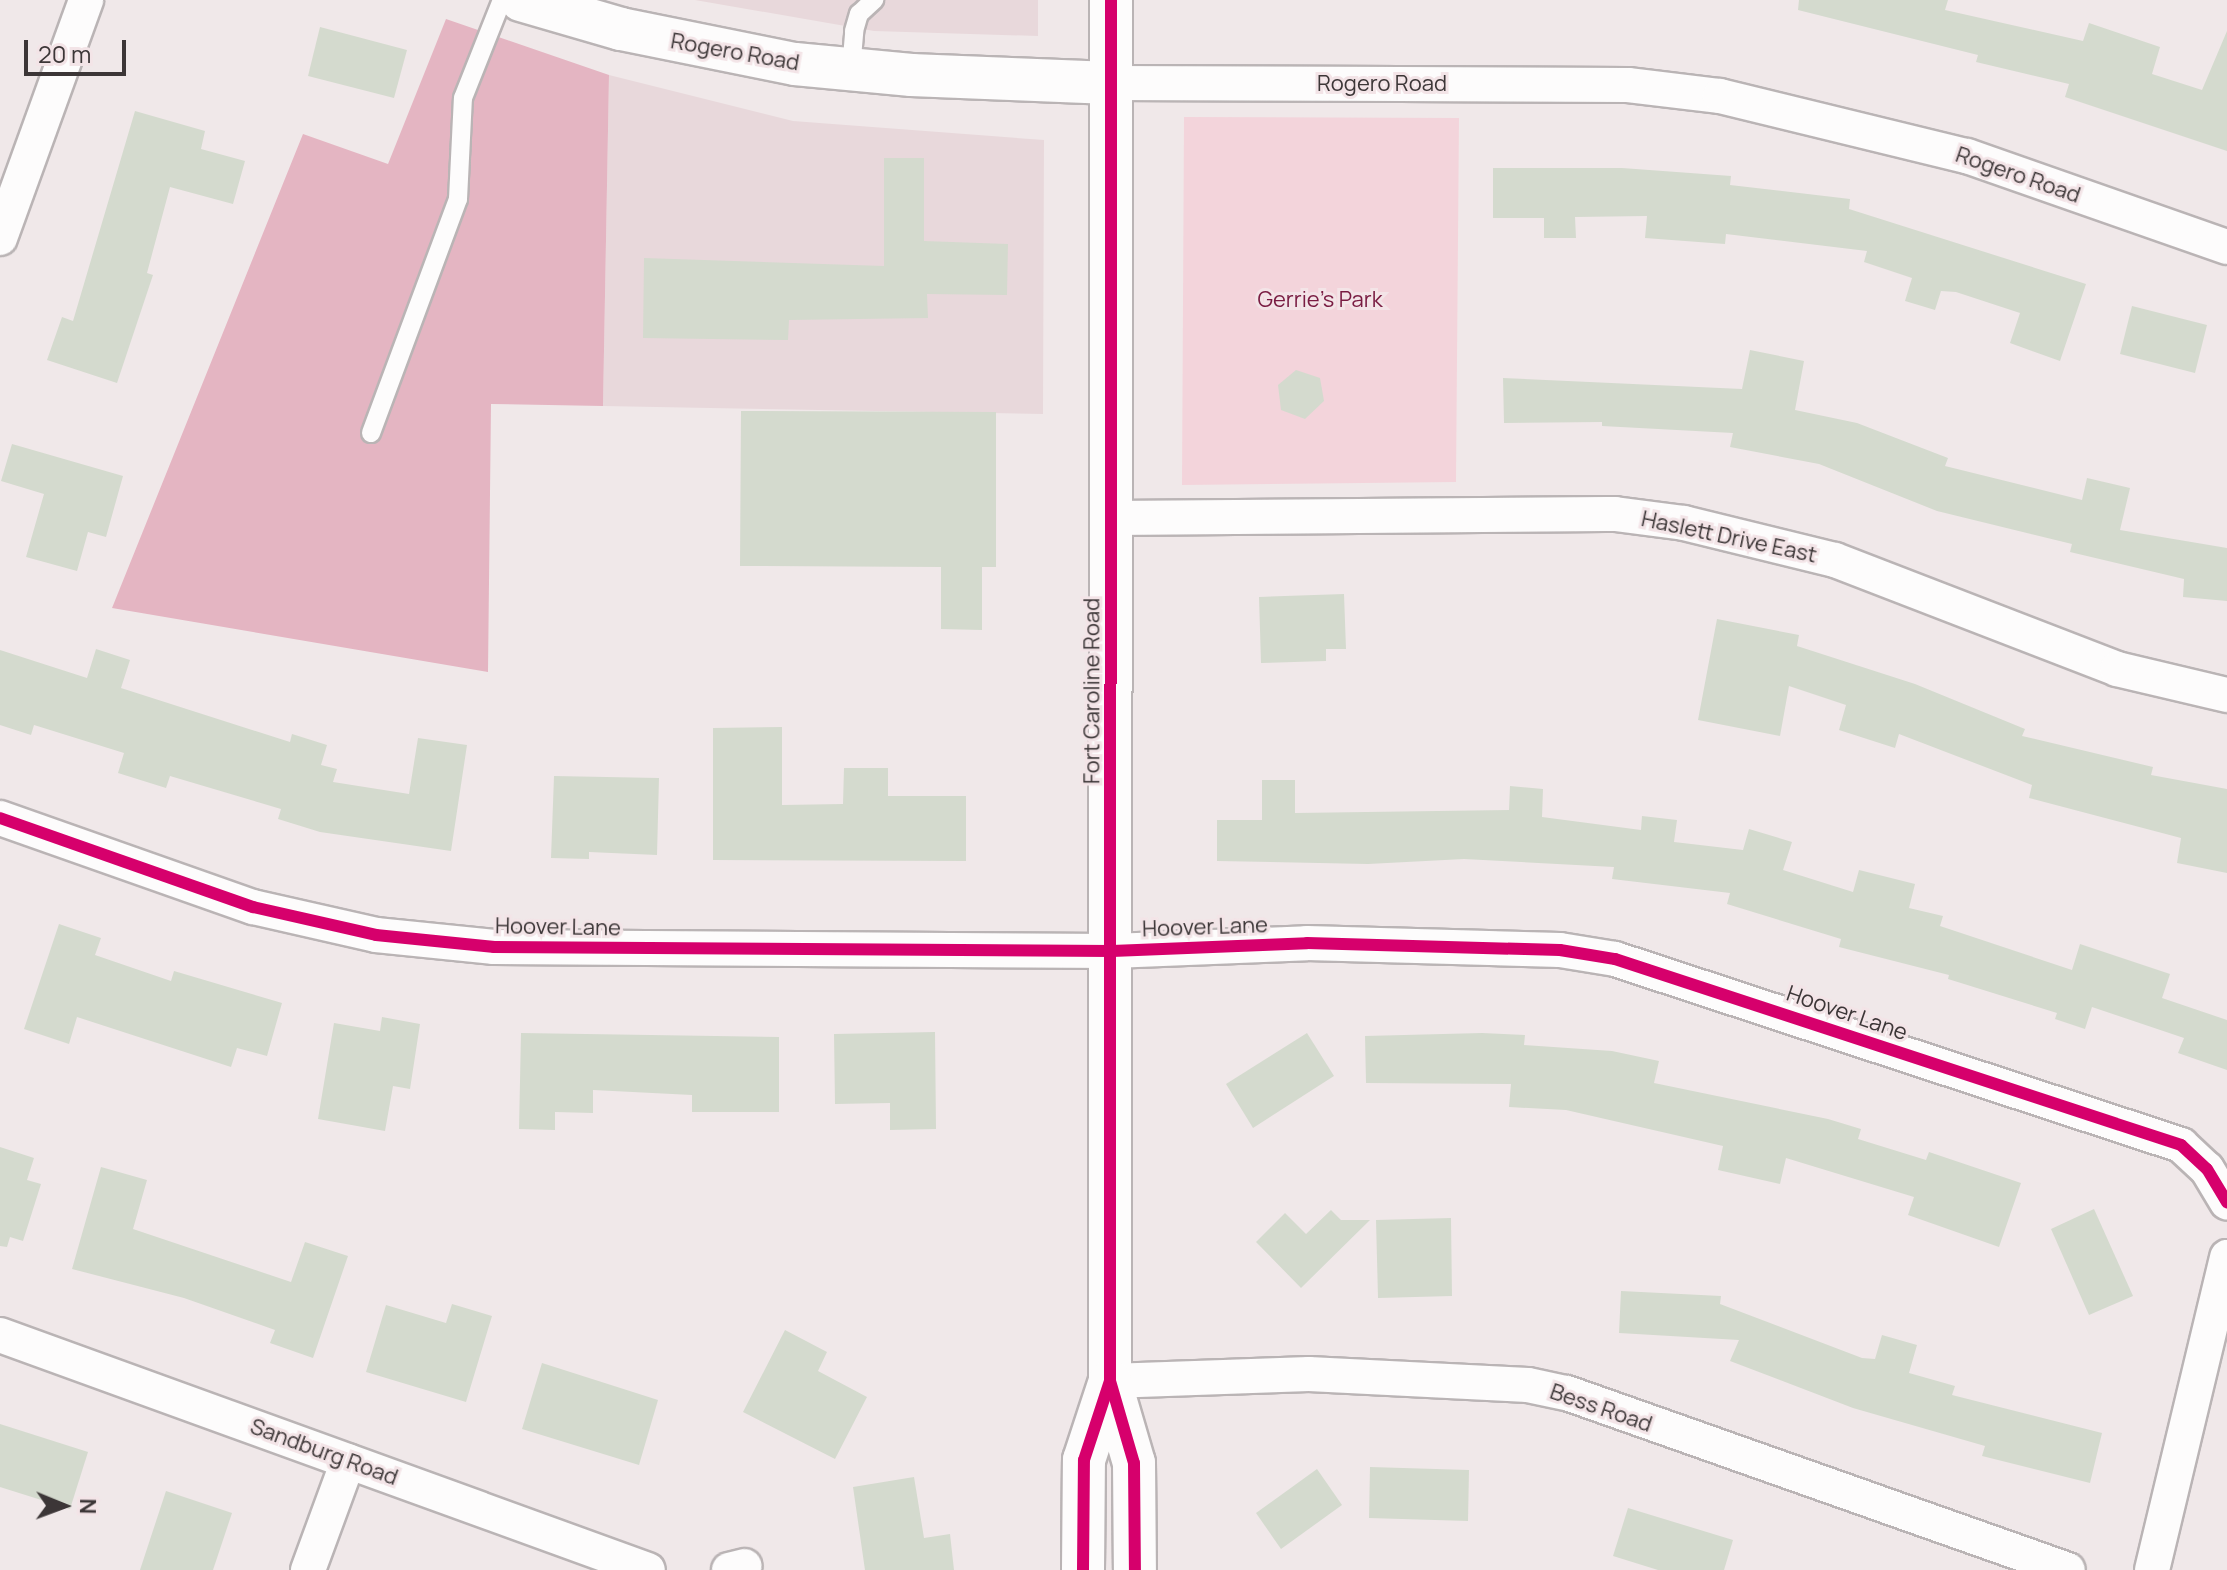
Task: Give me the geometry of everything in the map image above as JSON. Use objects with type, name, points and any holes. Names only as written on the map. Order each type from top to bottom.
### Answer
[{"type":"street","points":[[0,238],[86,0]]},
{"type":"street","name":"Rogero Road","points":[[521,0],[707,49],[851,69],[1111,83],[1628,85],[1720,96],[1967,156],[2227,247]]},
{"type":"street","name":"Fort Caroline Road","points":[[1111,0],[1110,1381],[1134,1463],[1135,1570]]},
{"type":"street","name":"Haslett Drive East","points":[[1112,518],[1615,514],[1684,523],[1835,560],[2117,669],[2227,695]]},
{"type":"street","name":"Hoover Lane","points":[[0,818],[253,907],[376,935],[494,947],[1112,951],[1307,943],[1560,950],[1615,959],[2181,1145],[2207,1169],[2227,1202]]},
{"type":"street","points":[[2152,1570],[2227,1257]]},
{"type":"street","name":"Sandburg Road","points":[[0,1335],[648,1570]]},
{"type":"street","name":"Bess Road","points":[[1110,1381],[1309,1374],[1528,1385],[1567,1393],[2068,1570]]},
{"type":"street","name":"Fort Caroline Road","points":[[1083,1570],[1084,1460],[1110,1381]]},
{"type":"street","points":[[308,1570],[348,1461]]},
{"type":"lane","points":[[371,433],[458,199],[463,98],[502,0]]},
{"type":"lane","points":[[851,69],[859,14],[874,0]]},
{"type":"shaded area","points":[[695,0],[1038,0],[1038,36],[874,31]]},
{"type":"shaded area","points":[[446,19],[609,75],[603,406],[491,404],[488,672],[112,608],[303,134],[388,164]]},
{"type":"shaded area","points":[[609,75],[793,121],[1044,140],[1043,414],[603,406]]},
{"type":"green space","name":"Gerrie's Park","points":[[1184,117],[1459,118],[1456,482],[1182,485]]},
{"type":"building","points":[[1799,0],[1948,0],[1945,10],[2083,41],[2089,23],[2160,47],[2152,74],[2202,90],[2227,31],[2227,151],[2065,97],[2069,84],[1976,62],[1978,55],[1798,10]]},
{"type":"building","points":[[320,27],[407,50],[394,98],[308,76]]},
{"type":"building","points":[[135,111],[205,131],[201,149],[245,161],[233,204],[170,187],[147,273],[153,275],[117,383],[47,360],[62,317],[73,321]]},
{"type":"building","points":[[884,158],[924,158],[924,241],[1008,244],[1007,295],[927,294],[928,318],[789,320],[788,340],[643,338],[644,258],[884,266]]},
{"type":"building","points":[[1493,168],[1622,168],[1731,176],[1730,185],[1850,199],[1849,209],[2086,284],[2060,361],[2010,343],[2020,313],[1956,292],[1941,291],[1935,310],[1905,301],[1912,278],[1864,262],[1867,251],[1726,234],[1725,244],[1645,238],[1647,216],[1575,217],[1576,238],[1544,238],[1544,218],[1493,218]]},
{"type":"building","points":[[2132,306],[2207,325],[2195,373],[2120,354]]},
{"type":"building","points":[[1750,350],[1804,361],[1795,410],[1857,423],[1948,458],[1945,466],[2082,500],[2087,478],[2130,488],[2120,530],[2227,548],[2227,601],[2183,597],[2184,579],[2070,552],[2072,544],[1937,511],[1819,464],[1730,447],[1733,433],[1602,426],[1602,422],[1504,423],[1503,378],[1742,389]]},
{"type":"building","points":[[1296,370],[1320,378],[1324,401],[1305,419],[1281,410],[1278,385]]},
{"type":"building","points":[[741,411],[996,412],[996,567],[982,567],[982,630],[941,629],[941,567],[740,566]]},
{"type":"building","points":[[12,444],[123,476],[106,537],[88,532],[77,571],[26,557],[44,494],[1,481]]},
{"type":"building","points":[[1344,594],[1346,649],[1326,649],[1326,661],[1261,663],[1259,597]]},
{"type":"building","points":[[1717,619],[1799,635],[1797,646],[1915,684],[2025,729],[2022,736],[2153,767],[2151,775],[2227,789],[2227,873],[2177,863],[2181,838],[2029,798],[2032,785],[1899,734],[1895,748],[1839,730],[1846,705],[1789,686],[1780,736],[1698,720]]},
{"type":"building","points":[[96,649],[130,660],[121,688],[290,742],[292,734],[327,745],[321,765],[337,769],[333,782],[409,794],[418,738],[467,745],[451,851],[320,832],[278,819],[281,809],[170,776],[166,788],[118,773],[124,753],[34,725],[31,735],[0,725],[0,650],[87,678]]},
{"type":"building","points":[[782,727],[782,805],[843,804],[844,768],[888,768],[888,796],[966,796],[966,861],[713,860],[713,728]]},
{"type":"building","points":[[554,776],[659,778],[657,855],[589,852],[589,859],[551,858]]},
{"type":"building","points":[[1262,780],[1295,780],[1295,813],[1509,810],[1510,786],[1543,789],[1542,817],[1641,830],[1642,816],[1677,820],[1674,842],[1743,850],[1749,829],[1792,842],[1783,870],[1853,892],[1859,870],[1915,884],[1909,908],[1943,916],[1940,926],[2072,970],[2080,944],[2170,974],[2162,998],[2227,1020],[2227,1070],[2178,1053],[2184,1038],[2092,1007],[2085,1029],[2055,1019],[2057,1013],[1948,979],[1949,975],[1839,947],[1841,939],[1727,904],[1730,893],[1612,879],[1614,867],[1464,859],[1368,864],[1217,861],[1217,820],[1262,820]]},
{"type":"building","points":[[59,924],[101,938],[95,955],[171,981],[174,971],[282,1003],[267,1056],[237,1048],[231,1067],[77,1017],[69,1044],[24,1029]]},
{"type":"building","points":[[382,1017],[420,1024],[410,1089],[393,1086],[385,1131],[318,1119],[334,1023],[380,1031]]},
{"type":"building","points":[[935,1032],[936,1129],[890,1130],[890,1103],[835,1104],[834,1034]]},
{"type":"building","points":[[521,1033],[779,1037],[779,1112],[692,1112],[692,1095],[593,1090],[593,1113],[555,1112],[555,1130],[519,1129]]},
{"type":"building","points":[[1307,1033],[1334,1076],[1253,1128],[1226,1084]]},
{"type":"building","points":[[1525,1035],[1524,1045],[1612,1051],[1659,1061],[1654,1083],[1828,1119],[1861,1129],[1858,1139],[1926,1160],[1929,1152],[2021,1183],[1999,1247],[1908,1215],[1914,1197],[1786,1158],[1780,1184],[1718,1170],[1723,1146],[1566,1110],[1509,1107],[1511,1084],[1366,1083],[1365,1036]]},
{"type":"building","points":[[0,1147],[34,1158],[27,1180],[41,1184],[23,1241],[10,1237],[7,1247],[0,1246]]},
{"type":"building","points":[[101,1167],[147,1180],[133,1229],[291,1282],[305,1242],[348,1256],[313,1358],[270,1343],[275,1330],[184,1298],[72,1269]]},
{"type":"building","points":[[2094,1209],[2133,1296],[2089,1315],[2051,1229]]},
{"type":"building","points":[[1331,1210],[1341,1220],[1370,1220],[1301,1288],[1256,1242],[1285,1213],[1306,1234]]},
{"type":"building","points":[[1451,1218],[1452,1296],[1378,1298],[1376,1220]]},
{"type":"building","points":[[1621,1291],[1721,1296],[1720,1304],[1862,1358],[1875,1359],[1882,1335],[1917,1345],[1909,1373],[1955,1386],[1952,1395],[2102,1433],[2090,1483],[1982,1456],[1985,1446],[1853,1408],[1730,1361],[1739,1340],[1619,1333]]},
{"type":"building","points":[[452,1304],[492,1316],[466,1402],[366,1372],[386,1305],[446,1323]]},
{"type":"building","points":[[785,1330],[827,1352],[818,1371],[867,1397],[835,1459],[743,1412]]},
{"type":"building","points":[[542,1363],[658,1400],[639,1465],[522,1429]]},
{"type":"building","points":[[0,1424],[88,1452],[70,1509],[0,1487]]},
{"type":"building","points":[[1370,1467],[1469,1470],[1468,1521],[1369,1518]]},
{"type":"building","points":[[1317,1469],[1342,1505],[1281,1549],[1256,1513]]},
{"type":"building","points":[[914,1477],[924,1538],[950,1534],[954,1570],[865,1570],[853,1487]]},
{"type":"building","points":[[166,1491],[232,1513],[213,1570],[140,1570]]},
{"type":"building","points":[[1628,1508],[1733,1540],[1724,1570],[1658,1570],[1613,1556]]},
{"type":"cycle path","points":[[1111,0],[1110,1381],[1134,1463],[1135,1570]]},
{"type":"cycle path","points":[[0,818],[253,907],[376,935],[494,947],[1112,951],[1307,943],[1560,950],[1615,959],[2181,1145],[2207,1169],[2227,1202]]},
{"type":"cycle path","points":[[1083,1570],[1084,1460],[1110,1381]]}]
